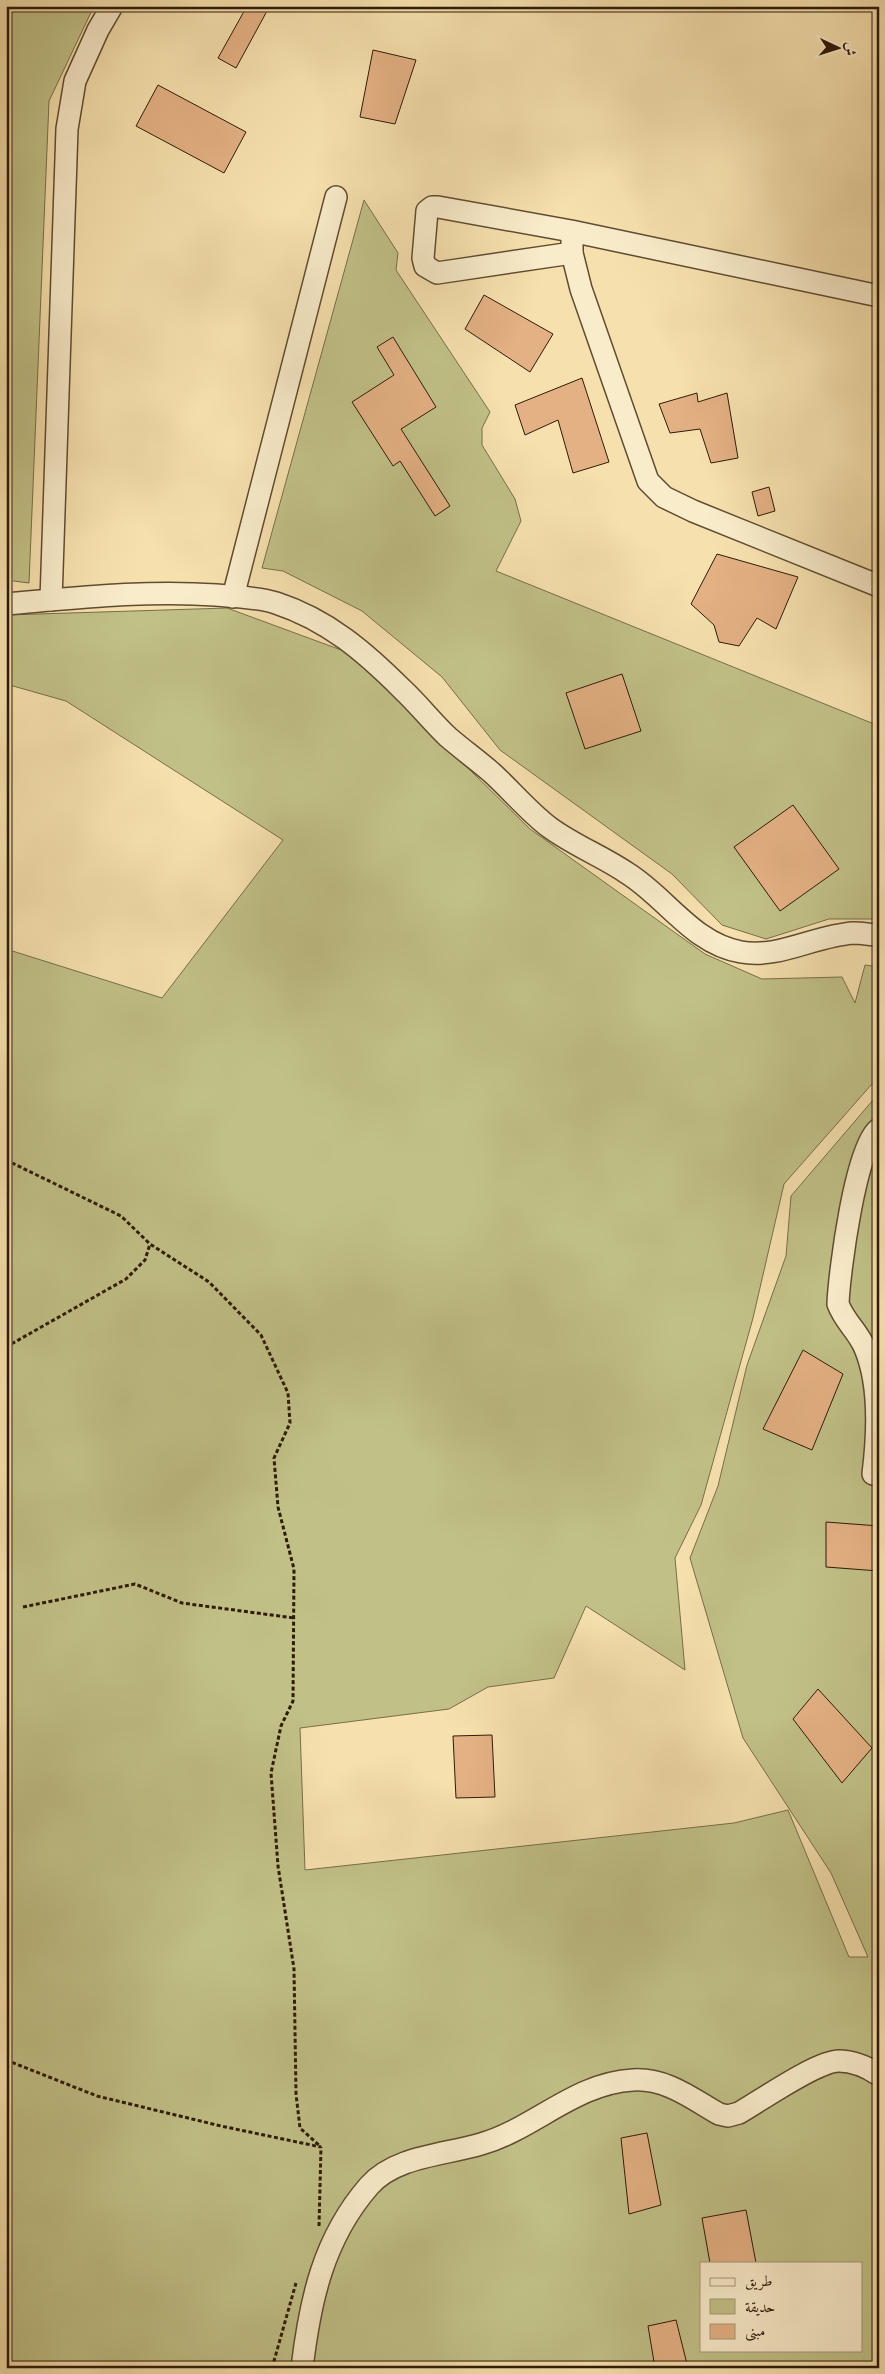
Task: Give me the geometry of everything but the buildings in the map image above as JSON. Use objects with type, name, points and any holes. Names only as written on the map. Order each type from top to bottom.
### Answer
[{"type":"street","points":[[51,600],[67,129],[75,80],[98,30],[112,6]]},
{"type":"street","points":[[233,596],[336,197]]},
{"type":"street","points":[[572,253],[502,262],[444,273],[430,271],[425,266],[423,258],[427,211],[432,207],[571,231],[879,296]]},
{"type":"street","points":[[571,231],[572,253],[581,289],[648,481],[664,497],[693,512],[879,586]]},
{"type":"street","points":[[6,604],[182,593],[233,596],[273,602],[307,615],[333,629],[403,690],[448,737],[491,772],[518,800],[550,828],[629,874],[664,902],[695,932],[721,947],[741,953],[764,953],[854,933],[879,936]]},
{"type":"street","points":[[873,1474],[877,1440],[873,1379],[864,1346],[843,1318],[838,1304],[856,1181],[867,1144],[879,1129]]},
{"type":"street","points":[[302,2368],[311,2302],[326,2258],[346,2221],[369,2186],[379,2177],[395,2168],[414,2160],[482,2144],[504,2135],[554,2107],[605,2084],[633,2080],[670,2085],[719,2114],[728,2116],[739,2113],[822,2065],[838,2061],[870,2069],[879,2075]]},
{"type":"path","points":[[6,1160],[121,1216],[150,1244],[209,1282],[261,1335],[288,1393],[290,1423],[274,1458],[278,1507],[294,1569],[293,1701],[281,1726],[271,1774],[278,1866],[294,1969],[296,2094],[300,2128],[321,2147],[319,2225],[316,2234]]},
{"type":"path","points":[[6,1346],[126,1279],[145,1260],[150,1244]]},
{"type":"path","points":[[23,1607],[135,1584],[182,1603],[294,1618]]},
{"type":"path","points":[[6,2060],[97,2096],[221,2126],[321,2147]]},
{"type":"path","points":[[272,2368],[290,2298],[298,2280]]},
{"type":"green space","points":[[6,6],[94,6],[49,101],[29,583],[6,580]]},
{"type":"green space","points":[[364,200],[398,253],[396,270],[490,412],[482,428],[482,445],[515,499],[521,521],[496,571],[879,726],[879,919],[829,919],[766,939],[722,925],[672,874],[500,750],[442,677],[362,611],[283,571],[262,568]]},
{"type":"green space","points":[[227,608],[352,654],[530,829],[705,954],[762,979],[842,977],[855,1003],[865,965],[879,967],[879,1045],[876,1044],[879,1049],[879,1076],[784,1184],[753,1318],[701,1505],[675,1558],[685,1670],[586,1606],[554,1678],[488,1687],[449,1709],[300,1728],[305,1870],[734,1823],[788,1810],[849,1957],[868,1957],[831,1873],[743,1738],[690,1558],[718,1486],[747,1365],[786,1256],[791,1196],[879,1093],[879,2368],[6,2368],[6,949],[162,998],[283,840],[66,701],[6,684],[6,615]]}]
